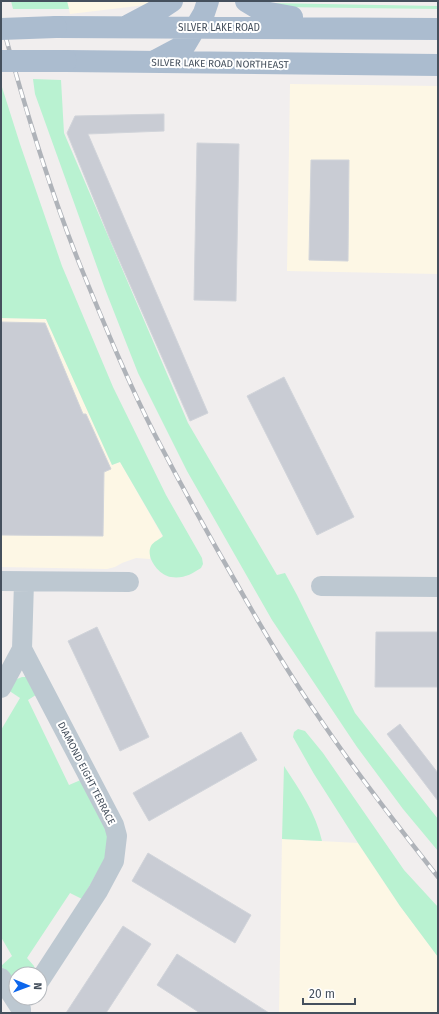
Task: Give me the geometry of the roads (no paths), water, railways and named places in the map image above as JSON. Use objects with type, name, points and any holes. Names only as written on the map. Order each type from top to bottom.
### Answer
[{"type":"main road","points":[[126,26],[172,1]]},
{"type":"main road","points":[[152,62],[185,44],[204,13],[208,1]]},
{"type":"main road","points":[[246,1],[264,12],[347,27]]},
{"type":"main road","name":"SILVER LAKE ROAD","points":[[1,29],[126,26],[438,29]]},
{"type":"main road","name":"SILVER LAKE ROAD NORTHEAST","points":[[1,61],[438,66]]},
{"type":"street","points":[[1,581],[129,582]]},
{"type":"street","name":"DIAMOND EIGHT TERRACE","points":[[1,688],[22,649],[24,582]]},
{"type":"street","points":[[321,586],[438,587]]},
{"type":"street","name":"DIAMOND EIGHT TERRACE","points":[[22,649],[114,825],[117,836],[114,861],[98,891],[48,968]]},
{"type":"street","points":[[1,978],[23,1007]]},
{"type":"railway","points":[[1,20],[38,146],[70,239],[117,354],[155,435],[220,555],[293,679],[360,776],[438,877]]}]
